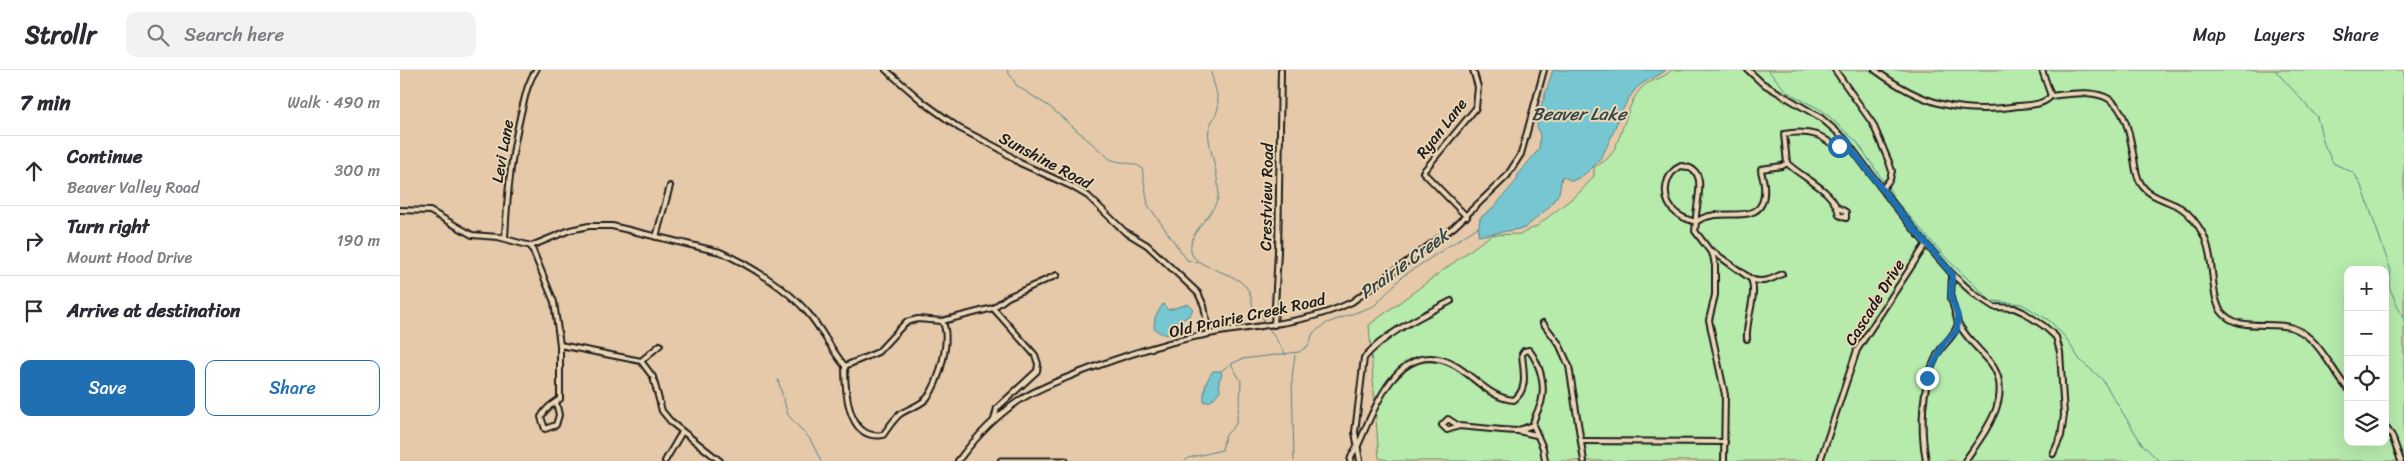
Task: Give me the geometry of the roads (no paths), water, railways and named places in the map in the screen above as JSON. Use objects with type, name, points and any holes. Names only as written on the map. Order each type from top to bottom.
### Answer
[{"type":"main road","points":[[1001,461],[1064,461]]},
{"type":"street","name":"Levi Lane","points":[[505,238],[509,172],[514,141],[524,95],[536,70]]},
{"type":"street","name":"Sunshine Road","points":[[886,70],[923,102],[959,128],[1000,149],[1020,163],[1088,196],[1124,231],[1148,245],[1198,293],[1204,306],[1209,334]]},
{"type":"street","name":"Crestview Road","points":[[1274,325],[1278,252],[1282,70]]},
{"type":"street","name":"Ryan Lane","points":[[1466,217],[1423,172],[1476,108],[1478,86],[1473,70]]},
{"type":"street","name":"Old Prairie Creek Road","points":[[958,461],[994,420],[1021,400],[1050,384],[1109,361],[1168,343],[1209,334],[1274,325],[1320,314],[1352,302],[1466,217],[1507,176],[1521,154],[1544,70]]},
{"type":"street","points":[[1748,70],[1762,84],[1820,118],[1846,142],[1883,188],[1894,205],[1952,274],[1994,307],[2014,308],[2023,312],[2044,326],[2056,337],[2060,352],[2064,415],[2061,436],[2053,454]]},
{"type":"street","points":[[1835,70],[1873,124],[1885,152],[1892,171],[1890,179],[1883,188]]},
{"type":"street","points":[[1875,70],[1917,96],[1957,108],[1998,109],[2042,102],[2050,96],[2092,93],[2107,96],[2114,101],[2126,122],[2139,182],[2150,193],[2183,209],[2203,234],[2210,251],[2216,294],[2222,311],[2231,320],[2245,324],[2293,328],[2307,335],[2344,384]]},
{"type":"street","points":[[2042,70],[2050,96]]},
{"type":"street","points":[[1837,208],[1815,184],[1787,163],[1782,139],[1784,134],[1810,134],[1820,136],[1834,146],[1839,146],[1846,142]]},
{"type":"street","points":[[1696,222],[1704,216],[1754,213],[1761,207],[1764,185],[1761,169],[1782,166],[1787,163]]},
{"type":"street","points":[[1696,222],[1677,214],[1667,200],[1666,182],[1670,174],[1681,166],[1689,167],[1696,172],[1700,181],[1695,208],[1696,222],[1695,231],[1714,255],[1716,280],[1709,320],[1723,377],[1726,413],[1724,461]]},
{"type":"street","points":[[656,237],[670,186]]},
{"type":"street","points":[[400,210],[430,211],[472,235],[505,238],[531,246],[570,230],[589,226],[612,226],[727,255],[789,294],[810,314],[828,345],[846,366],[846,393],[851,414],[867,433],[875,436],[883,434],[900,414],[919,405],[927,397],[944,357],[947,342],[947,329],[942,321]]},
{"type":"street","name":"Cascade Drive","points":[[1820,461],[1857,350],[1926,244]]},
{"type":"street","points":[[531,246],[554,302],[560,346],[560,400],[556,402],[548,406],[541,417],[545,429],[556,425],[559,415],[556,402]]},
{"type":"street","points":[[1711,250],[1751,279],[1770,280],[1782,274]]},
{"type":"street","points":[[1952,274],[1951,298],[1958,323],[1964,334],[1990,363],[2000,381],[2000,396],[1996,411],[1965,461]]},
{"type":"street","points":[[846,366],[878,352],[906,322],[918,319],[942,321],[963,314],[993,308],[1008,297],[1057,275]]},
{"type":"street","points":[[1747,339],[1746,327],[1753,292],[1751,279]]},
{"type":"street","points":[[1360,461],[1355,432],[1364,358],[1372,349],[1394,334],[1451,302]]},
{"type":"street","points":[[993,308],[1035,355],[1038,364],[1037,371],[997,408],[994,420]]},
{"type":"street","points":[[1543,323],[1559,344],[1569,366],[1584,461]]},
{"type":"street","points":[[1926,461],[1923,427],[1927,378],[1944,343],[1957,330],[1958,323]]},
{"type":"street","points":[[641,361],[660,345]]},
{"type":"street","points":[[560,346],[641,361],[653,377],[662,411],[672,424],[720,461]]},
{"type":"street","points":[[1350,461],[1354,451],[1358,448],[1385,388],[1394,376],[1408,365],[1422,359],[1437,358],[1451,364],[1494,393],[1505,399],[1514,400],[1522,393],[1525,381],[1522,354],[1524,351],[1529,350],[1539,368],[1543,392],[1533,425],[1543,448],[1546,461]]},
{"type":"street","points":[[1516,431],[1533,425]]},
{"type":"street","points":[[1459,426],[1516,431],[1536,435]]},
{"type":"street","points":[[666,461],[682,432]]},
{"type":"street","points":[[2389,432],[2401,461]]},
{"type":"street","points":[[1581,441],[1725,442]]},
{"type":"water","name":"Beaver Lake","points":[[1553,70],[1666,70],[1634,91],[1626,103],[1609,141],[1596,164],[1585,174],[1572,181],[1562,176],[1559,193],[1549,207],[1525,228],[1478,236],[1480,218],[1494,207],[1517,180],[1518,175],[1539,149],[1538,116]]},
{"type":"water","points":[[1163,304],[1168,310],[1188,304],[1193,309],[1190,315],[1174,325],[1172,334],[1162,334],[1154,328],[1155,317]]},
{"type":"water","points":[[1213,371],[1221,371],[1222,375],[1219,380],[1220,391],[1211,401],[1204,402],[1205,385]]},
{"type":"waterway","points":[[1007,70],[1017,86],[1050,107],[1110,159],[1134,164],[1142,168],[1148,205],[1187,260],[1199,263]]},
{"type":"waterway","points":[[1210,70],[1216,89],[1218,108],[1208,134],[1219,192],[1212,211],[1193,237],[1191,251],[1193,257],[1199,262],[1233,277],[1246,287],[1250,294],[1253,309],[1260,312],[1265,323]]},
{"type":"waterway","points":[[1768,70],[1787,92],[1823,111],[1857,142],[1884,182]]},
{"type":"waterway","points":[[2275,70],[2317,117],[2324,144],[2333,163],[2354,173],[2363,189],[2391,271],[2389,287],[2404,320]]},
{"type":"waterway","points":[[1888,187],[1896,201],[1947,259],[1988,298]]},
{"type":"waterway","name":"Prairie Creek","points":[[1185,461],[1188,458],[1222,450],[1225,436],[1236,424],[1241,381],[1231,364],[1242,359],[1299,352],[1308,346],[1313,333],[1327,323],[1374,306],[1403,276],[1478,227]]},
{"type":"waterway","points":[[1994,301],[2022,304],[2050,321],[2065,337],[2080,360],[2102,379],[2142,444],[2159,461]]},
{"type":"waterway","points":[[1269,328],[1286,355]]},
{"type":"waterway","points":[[1294,461],[1292,377],[1295,355]]},
{"type":"waterway","points":[[1221,371],[1229,365]]},
{"type":"waterway","points":[[778,380],[788,415],[810,439],[821,461]]}]
